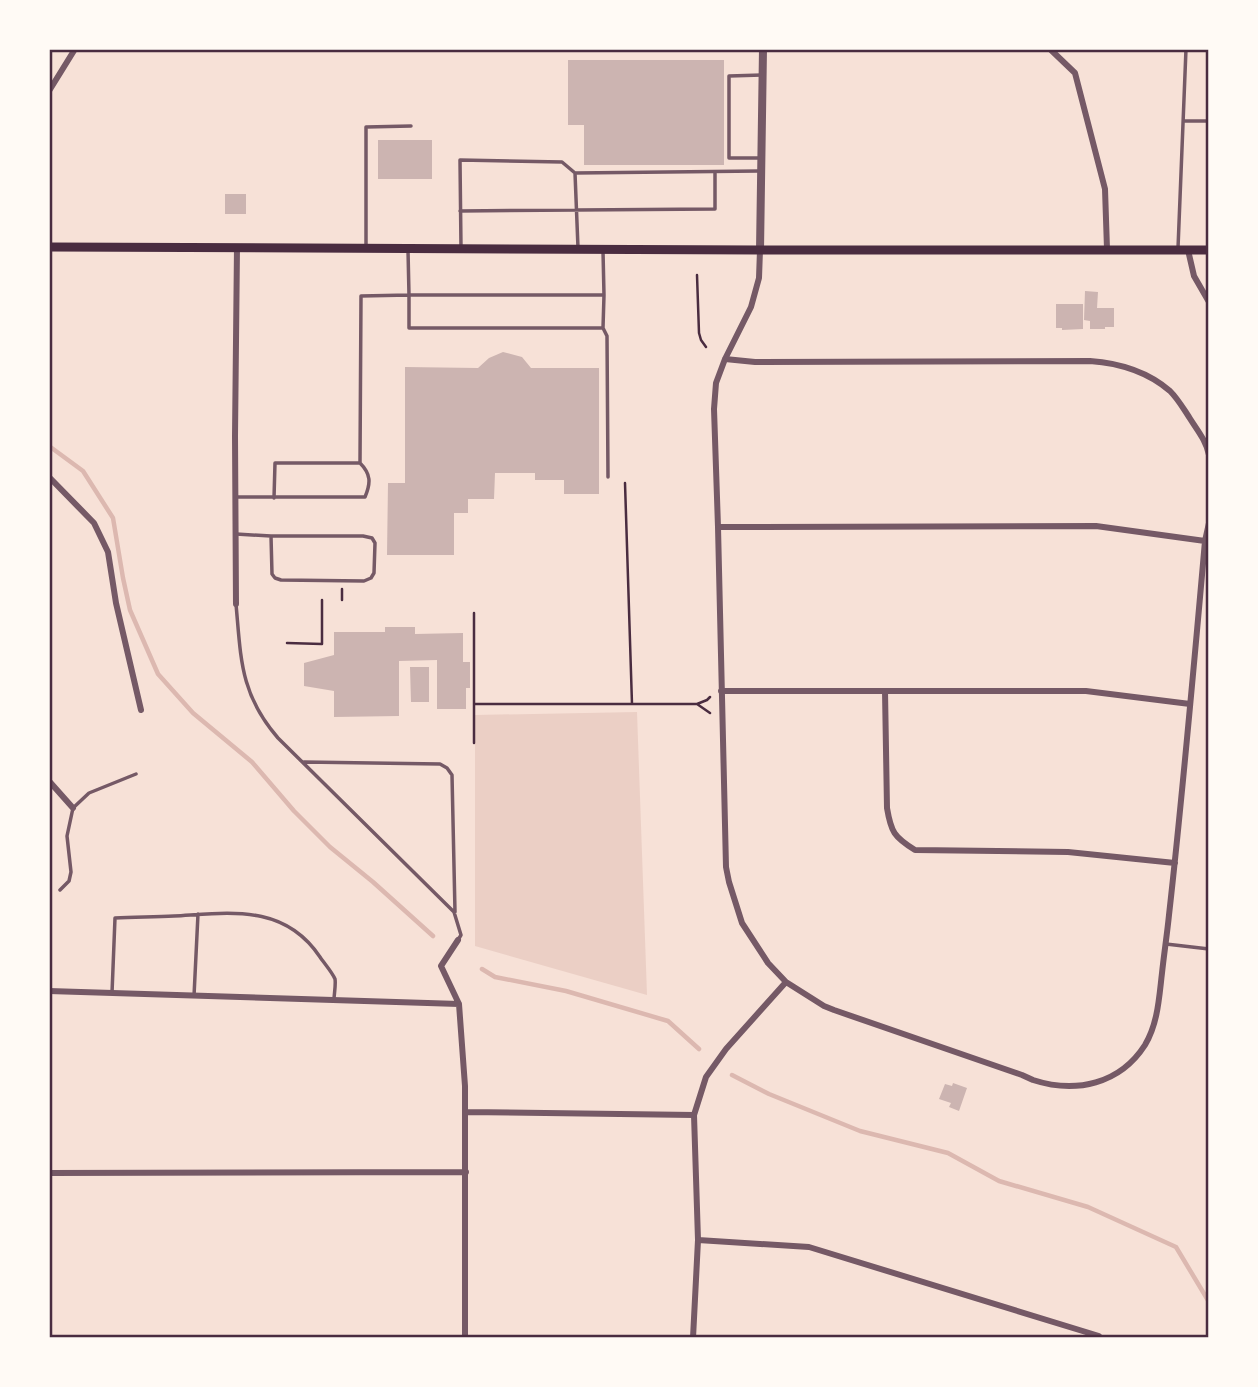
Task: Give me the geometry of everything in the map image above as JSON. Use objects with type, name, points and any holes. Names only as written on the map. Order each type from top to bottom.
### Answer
[{"type":"main road","points":[[49,247],[1209,250]]},
{"type":"street","points":[[49,91],[75,49]]},
{"type":"street","points":[[762,49],[759,278],[751,307],[716,383],[714,409],[721,691],[726,867],[729,882],[743,923],[768,963],[786,982],[834,1010],[1058,1087],[1096,1082],[1129,1064],[1151,1033],[1158,1009],[1209,523]]},
{"type":"street","points":[[1051,50],[1074,73],[1105,189],[1107,249]]},
{"type":"street","points":[[236,604],[237,247]]},
{"type":"street","points":[[1183,250],[1209,302]]},
{"type":"street","points":[[725,359],[755,362],[1111,363],[1144,375],[1170,391],[1199,432],[1209,455]]},
{"type":"street","points":[[49,477],[94,523],[108,552],[116,603],[141,710]]},
{"type":"street","points":[[718,527],[1096,526],[1205,541]]},
{"type":"street","points":[[721,691],[1086,691],[1190,704]]},
{"type":"street","points":[[885,691],[887,808],[890,825],[900,840],[915,849],[1068,852],[1175,863]]},
{"type":"street","points":[[49,781],[72,808]]},
{"type":"street","points":[[458,940],[441,966],[458,1004],[466,1112],[465,1338]]},
{"type":"street","points":[[693,1338],[698,1240],[694,1115],[706,1077],[726,1049],[786,982]]},
{"type":"street","points":[[49,991],[458,1004]]},
{"type":"street","points":[[466,1112],[694,1115]]},
{"type":"street","points":[[49,1173],[466,1172]]},
{"type":"street","points":[[698,1240],[809,1247],[1099,1337]]},
{"type":"lane","points":[[1183,250],[1186,49]]},
{"type":"lane","points":[[761,158],[729,158],[729,76],[762,75]]},
{"type":"lane","points":[[1184,121],[1209,121]]},
{"type":"lane","points":[[366,248],[366,127],[411,126]]},
{"type":"lane","points":[[461,248],[460,160],[562,162],[575,173],[761,172]]},
{"type":"lane","points":[[460,211],[715,209],[715,172]]},
{"type":"lane","points":[[575,173],[578,249]]},
{"type":"lane","points":[[408,248],[408,328],[603,328]]},
{"type":"lane","points":[[603,249],[608,477]]},
{"type":"lane","points":[[360,463],[361,296],[604,295]]},
{"type":"lane","points":[[235,497],[274,498],[365,497],[370,478],[367,469],[360,463],[275,463],[274,498]]},
{"type":"lane","points":[[236,534],[372,538],[375,544],[374,573],[371,579],[364,581],[275,578],[272,574],[271,536]]},
{"type":"lane","points":[[236,604],[242,672],[265,724],[455,914]]},
{"type":"lane","points":[[302,762],[440,764],[447,768],[452,775],[455,914],[461,935],[458,940]]},
{"type":"lane","points":[[60,890],[69,881],[71,872],[67,836],[72,808],[89,793],[136,774]]},
{"type":"lane","points":[[112,993],[115,918],[228,912],[280,921],[297,932],[316,951],[335,979],[334,1000]]},
{"type":"lane","points":[[194,996],[198,914]]},
{"type":"lane","points":[[1166,944],[1209,949]]},
{"type":"path","points":[[697,275],[699,332],[706,347]]},
{"type":"path","points":[[625,483],[632,704]]},
{"type":"path","points":[[287,643],[322,644],[322,600]]},
{"type":"path","points":[[474,613],[474,743]]},
{"type":"path","points":[[474,704],[696,704],[710,697]]},
{"type":"path","points":[[696,704],[710,713]]},
{"type":"shaded area","points":[[637,712],[647,995],[475,946],[475,715]]},
{"type":"building","points":[[568,60],[724,60],[724,165],[584,165],[584,125],[568,125]]},
{"type":"building","points":[[378,140],[432,140],[432,179],[378,179]]},
{"type":"building","points":[[225,194],[246,194],[246,214],[225,214]]},
{"type":"building","points":[[1085,291],[1098,292],[1097,308],[1114,308],[1114,327],[1090,329],[1090,321],[1084,320]]},
{"type":"building","points":[[1056,304],[1083,304],[1083,329],[1056,328]]},
{"type":"building","points":[[503,352],[522,357],[531,368],[599,368],[599,494],[564,494],[564,480],[535,480],[535,473],[495,473],[494,499],[468,499],[468,513],[454,513],[454,555],[387,555],[388,483],[405,483],[405,367],[478,368],[489,358]]},
{"type":"building","points":[[385,627],[415,627],[415,634],[463,633],[463,662],[470,662],[470,688],[466,688],[466,709],[437,709],[437,660],[399,661],[399,716],[334,717],[334,691],[304,686],[304,663],[334,655],[334,632],[385,632]]},
{"type":"building","points":[[410,667],[429,667],[429,702],[411,702]]},
{"type":"building","points":[[953,1083],[967,1088],[959,1111],[949,1107],[951,1103],[939,1099],[945,1084],[952,1086]]},
{"type":"waterway","points":[[49,446],[83,471],[113,518],[130,610],[158,674],[193,713],[252,762],[294,811],[330,847],[433,936]]},
{"type":"waterway","points":[[482,969],[495,977],[566,991],[668,1021],[699,1049]]},
{"type":"waterway","points":[[732,1075],[769,1094],[860,1131],[948,1153],[999,1181],[1088,1207],[1176,1247],[1209,1302]]}]
